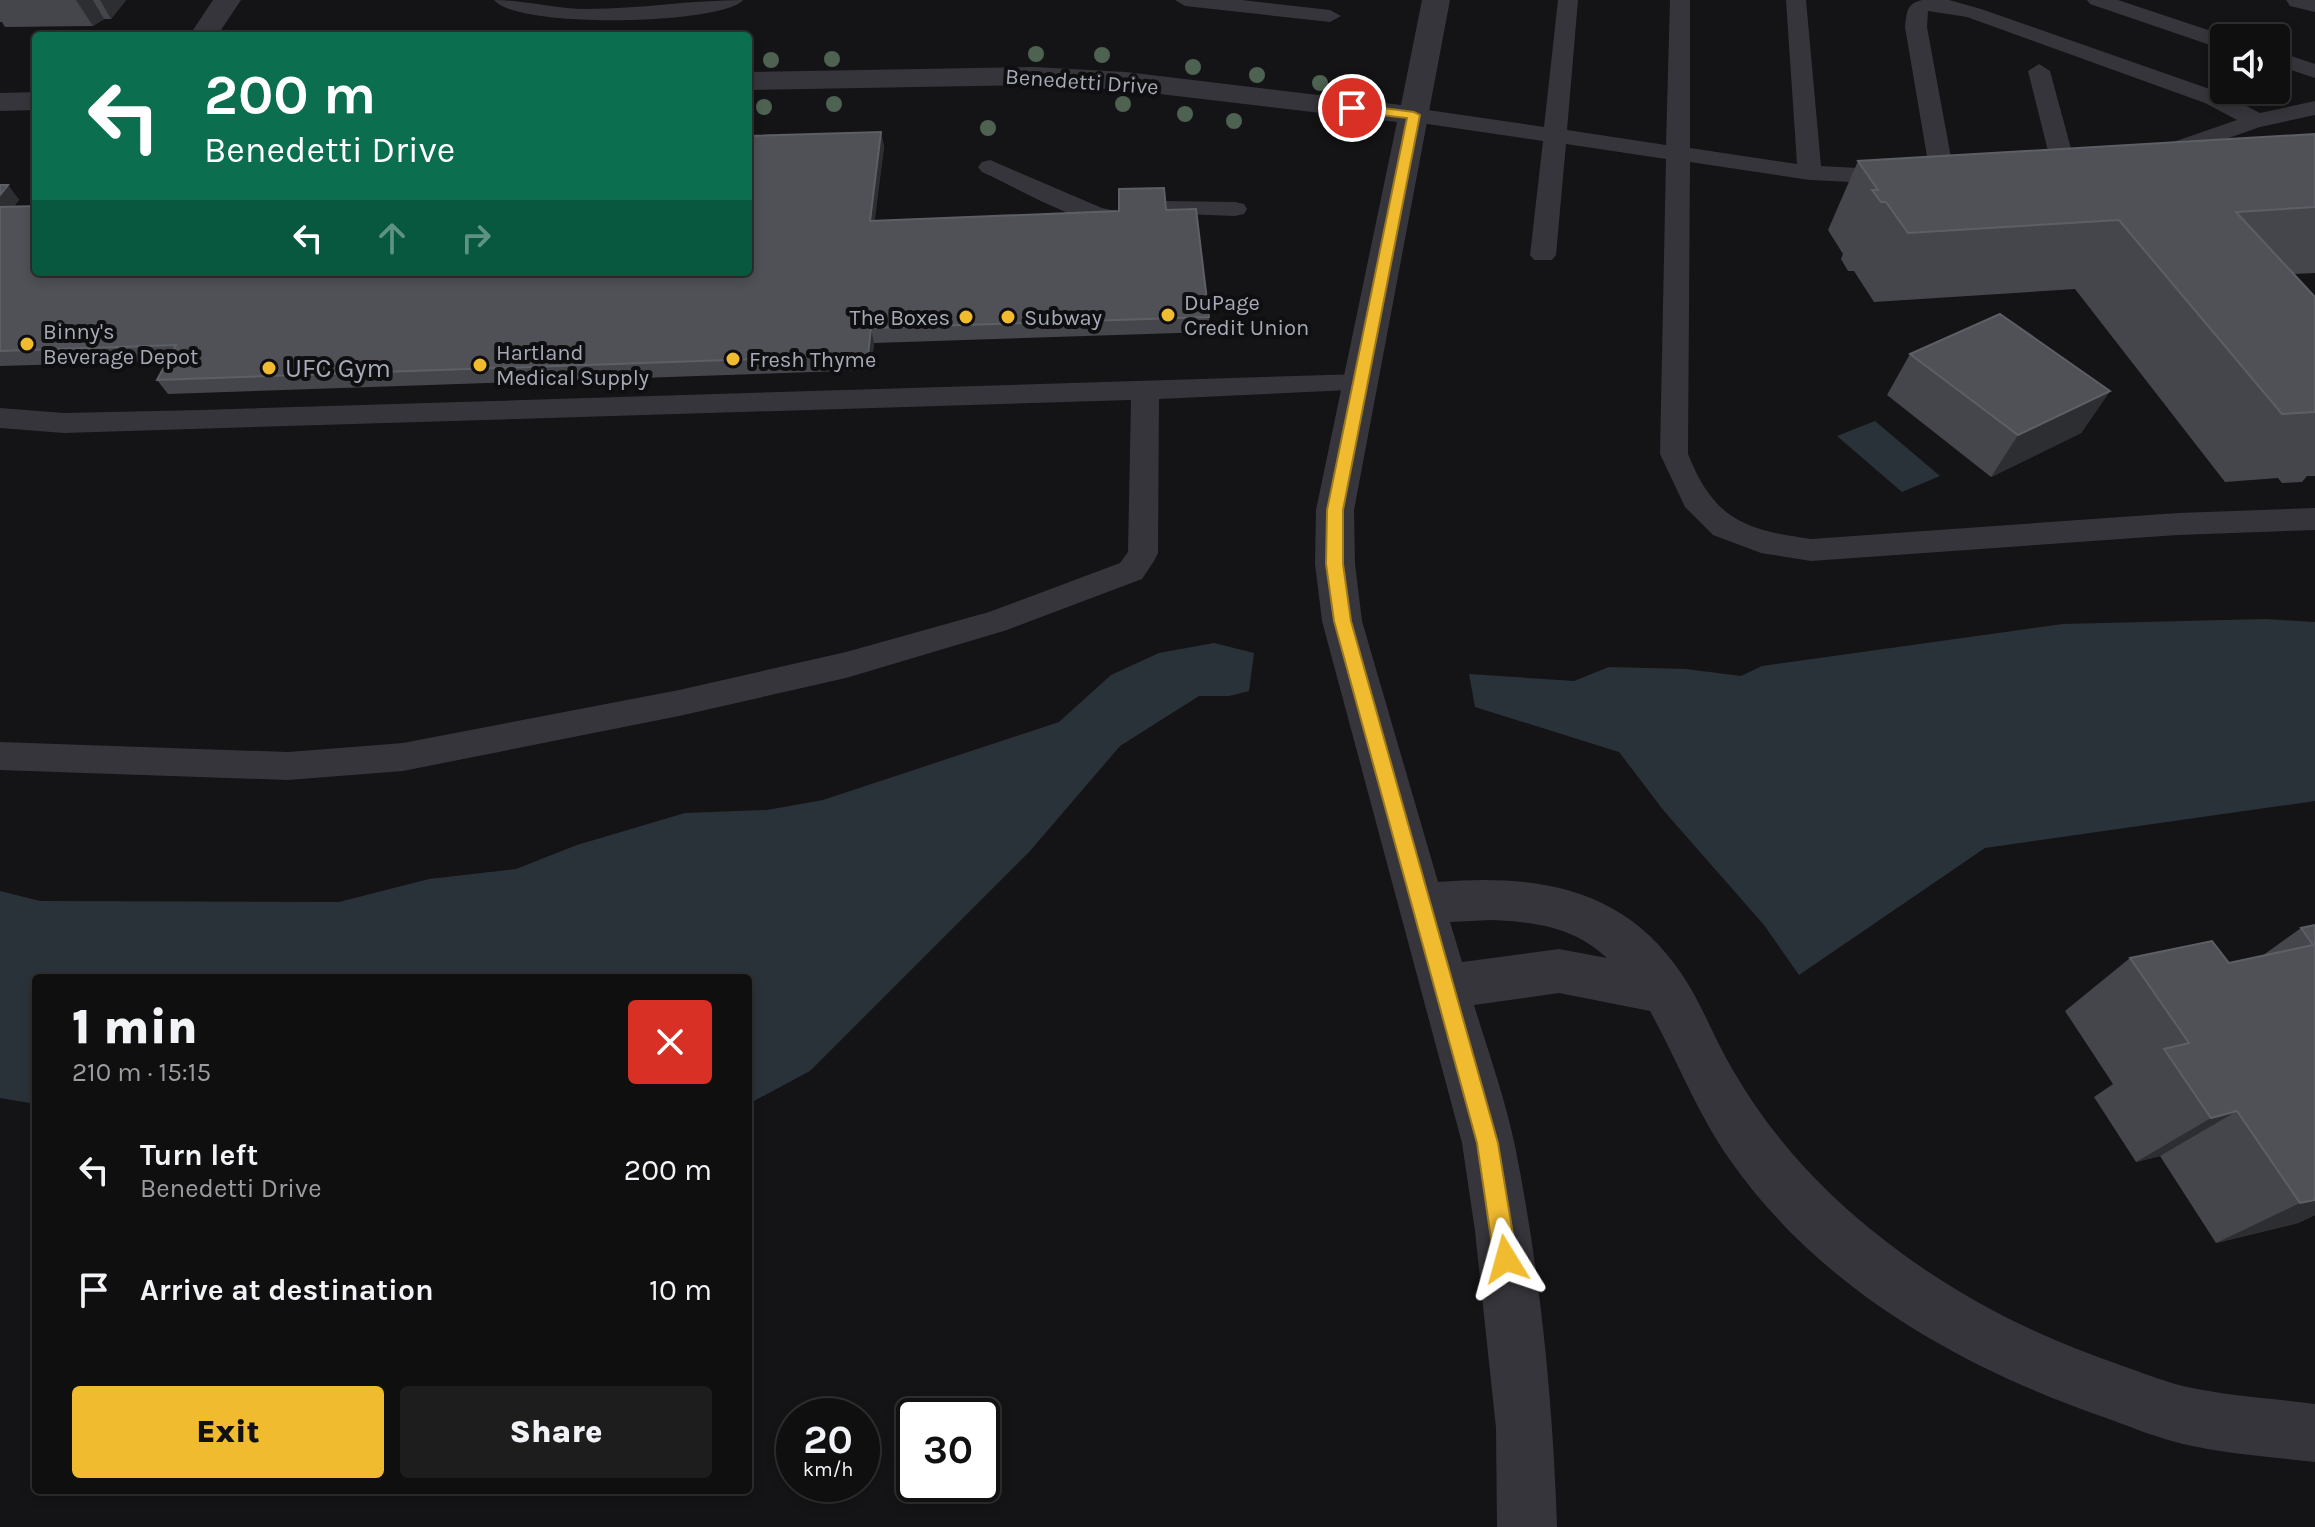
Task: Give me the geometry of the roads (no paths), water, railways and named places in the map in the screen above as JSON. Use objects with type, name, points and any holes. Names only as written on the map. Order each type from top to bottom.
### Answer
[{"type":"street","points":[[206,32],[227,0]]},
{"type":"street","points":[[1436,0],[1335,510],[1335,564],[1342,621],[1488,1143],[1502,1231],[1525,1428],[1527,1527]]},
{"type":"street","points":[[2300,0],[2315,4]]},
{"type":"street","name":"Benedetti Drive","points":[[752,81],[1034,76],[1126,81],[1414,115]]},
{"type":"street","points":[[0,102],[32,101]]},
{"type":"street","points":[[1419,904],[1470,899],[1537,902],[1583,913],[1634,948],[1665,991],[1737,1125],[1806,1207],[1866,1261],[1924,1304],[1998,1348],[2074,1379],[2183,1415],[2315,1433]]},
{"type":"street","points":[[1443,987],[1559,971],[1665,991]]},
{"type":"lane","points":[[504,0],[541,12],[574,14],[667,11],[733,0]]},
{"type":"lane","points":[[1185,0],[1330,16]]},
{"type":"lane","points":[[1543,255],[1568,0]]},
{"type":"lane","points":[[1680,0],[1674,454],[1693,502],[1713,521],[1741,536],[1776,546],[1811,550],[2178,524],[2315,519]]},
{"type":"lane","points":[[1796,0],[1810,173]]},
{"type":"lane","points":[[2097,0],[2210,37]]},
{"type":"lane","points":[[1942,174],[1916,27],[1920,2],[1974,13],[2213,98],[2257,121]]},
{"type":"lane","points":[[2290,63],[2315,71]]},
{"type":"lane","points":[[2039,71],[2064,167]]},
{"type":"lane","points":[[2132,160],[2162,155],[2257,121],[2315,108]]},
{"type":"lane","points":[[1414,115],[1810,173],[1863,177],[1973,173]]},
{"type":"lane","points":[[2034,169],[2090,165]]},
{"type":"lane","points":[[990,167],[1080,206],[1119,214]]},
{"type":"lane","points":[[1165,214],[1235,215]]},
{"type":"lane","points":[[0,418],[64,423],[185,420],[1361,383]]},
{"type":"lane","points":[[0,756],[288,766],[403,757],[694,700],[846,665],[996,622],[1131,571],[1143,553],[1145,389]]},
{"type":"place","name":"DuPage Credit Union","points":[[1168,315]]},
{"type":"place","name":"The Boxes","points":[[966,317]]},
{"type":"place","name":"Subway","points":[[1008,317]]},
{"type":"place","name":"Binny's Beverage Depot","points":[[27,344]]},
{"type":"place","name":"Fresh Thyme","points":[[733,359]]},
{"type":"place","name":"Hartland Medical Supply","points":[[480,365]]},
{"type":"place","name":"UFC Gym","points":[[269,368]]}]
